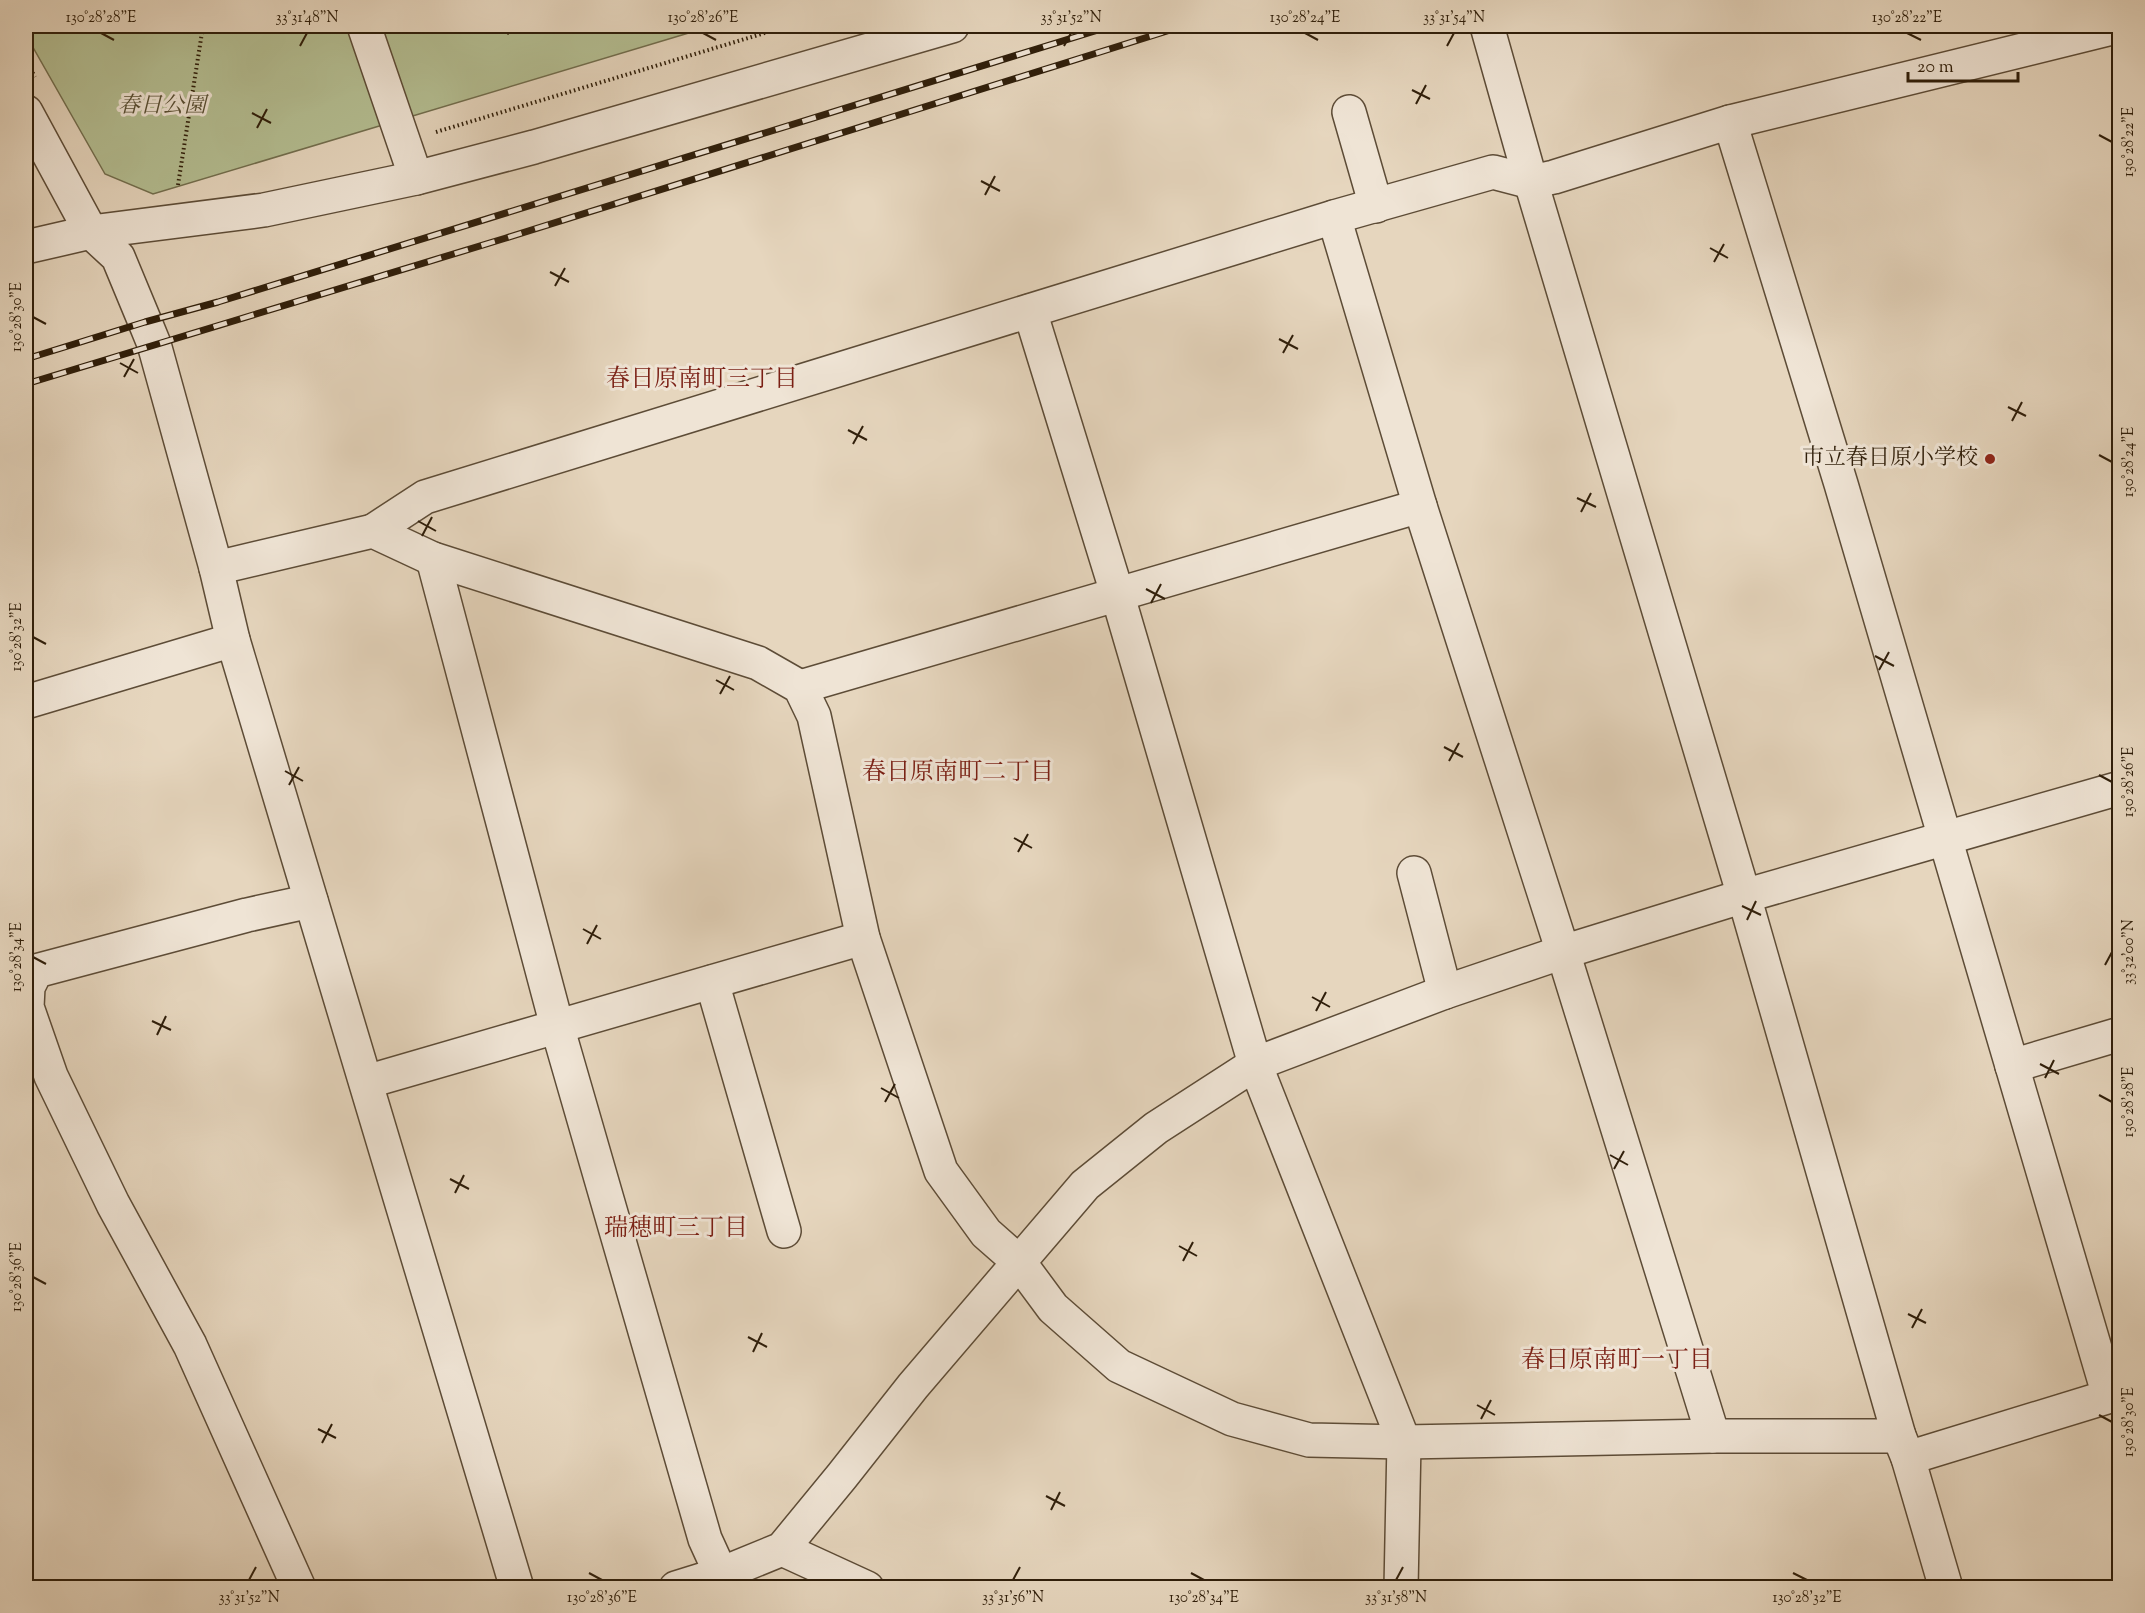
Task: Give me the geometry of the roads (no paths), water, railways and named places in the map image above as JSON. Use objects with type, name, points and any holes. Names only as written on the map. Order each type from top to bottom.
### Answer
[{"type":"street","points":[[364,26],[416,178]]},
{"type":"street","points":[[26,247],[91,232],[264,210],[416,178],[952,26]]},
{"type":"street","points":[[216,568],[373,531],[425,497],[1334,218],[1493,172],[1531,182],[1554,177],[1731,122],[2120,26]]},
{"type":"street","points":[[1489,30],[1531,182],[1946,1587]]},
{"type":"street","points":[[26,112],[91,232],[118,257],[154,344],[216,568],[233,640],[517,1587]]},
{"type":"street","points":[[1350,112],[1376,206]]},
{"type":"street","points":[[373,531],[433,559],[758,663],[800,687],[814,716],[863,938],[941,1171],[986,1233],[1019,1262],[1053,1308],[1119,1366],[1232,1419],[1309,1440],[1404,1442],[1713,1436],[1903,1447],[2114,1394],[2012,1066],[1841,484],[1731,122]]},
{"type":"street","points":[[1334,218],[1420,506],[1563,952],[1713,1436]]},
{"type":"street","points":[[1030,311],[1118,593],[1255,1064],[1404,1442],[1401,1587]]},
{"type":"street","points":[[800,687],[1420,506]]},
{"type":"street","points":[[433,559],[557,1026],[705,1539],[726,1581]]},
{"type":"street","points":[[26,702],[233,640]]},
{"type":"street","points":[[676,1587],[726,1581],[782,1549],[913,1386],[1085,1185],[1156,1128],[1255,1064],[1445,992],[1563,952],[1743,896],[1946,840],[2120,788]]},
{"type":"street","points":[[1414,873],[1445,992]]},
{"type":"street","points":[[298,1587],[190,1345],[113,1204],[51,1076],[27,1007],[28,987],[36,970],[247,915],[311,902]]},
{"type":"street","points":[[366,1082],[863,938]]},
{"type":"street","points":[[712,982],[784,1231]]},
{"type":"street","points":[[2012,1066],[2120,1034]]},
{"type":"street","points":[[782,1549],[867,1587]]},
{"type":"railway","points":[[26,359],[218,302],[1111,26]]},
{"type":"railway","points":[[26,384],[506,238],[1183,26]]},
{"type":"place","name":"市立春日原小学校","points":[[1990,459]]},
{"type":"district","name":"春日原南町三丁目","points":[[702,380]]},
{"type":"district","name":"春日原南町二丁目","points":[[958,773]]},
{"type":"district","name":"瑞穂町三丁目","points":[[676,1229]]},
{"type":"district","name":"春日原南町一丁目","points":[[1617,1361]]},
{"type":"park label","name":"春日公園","points":[[162,107]]}]
